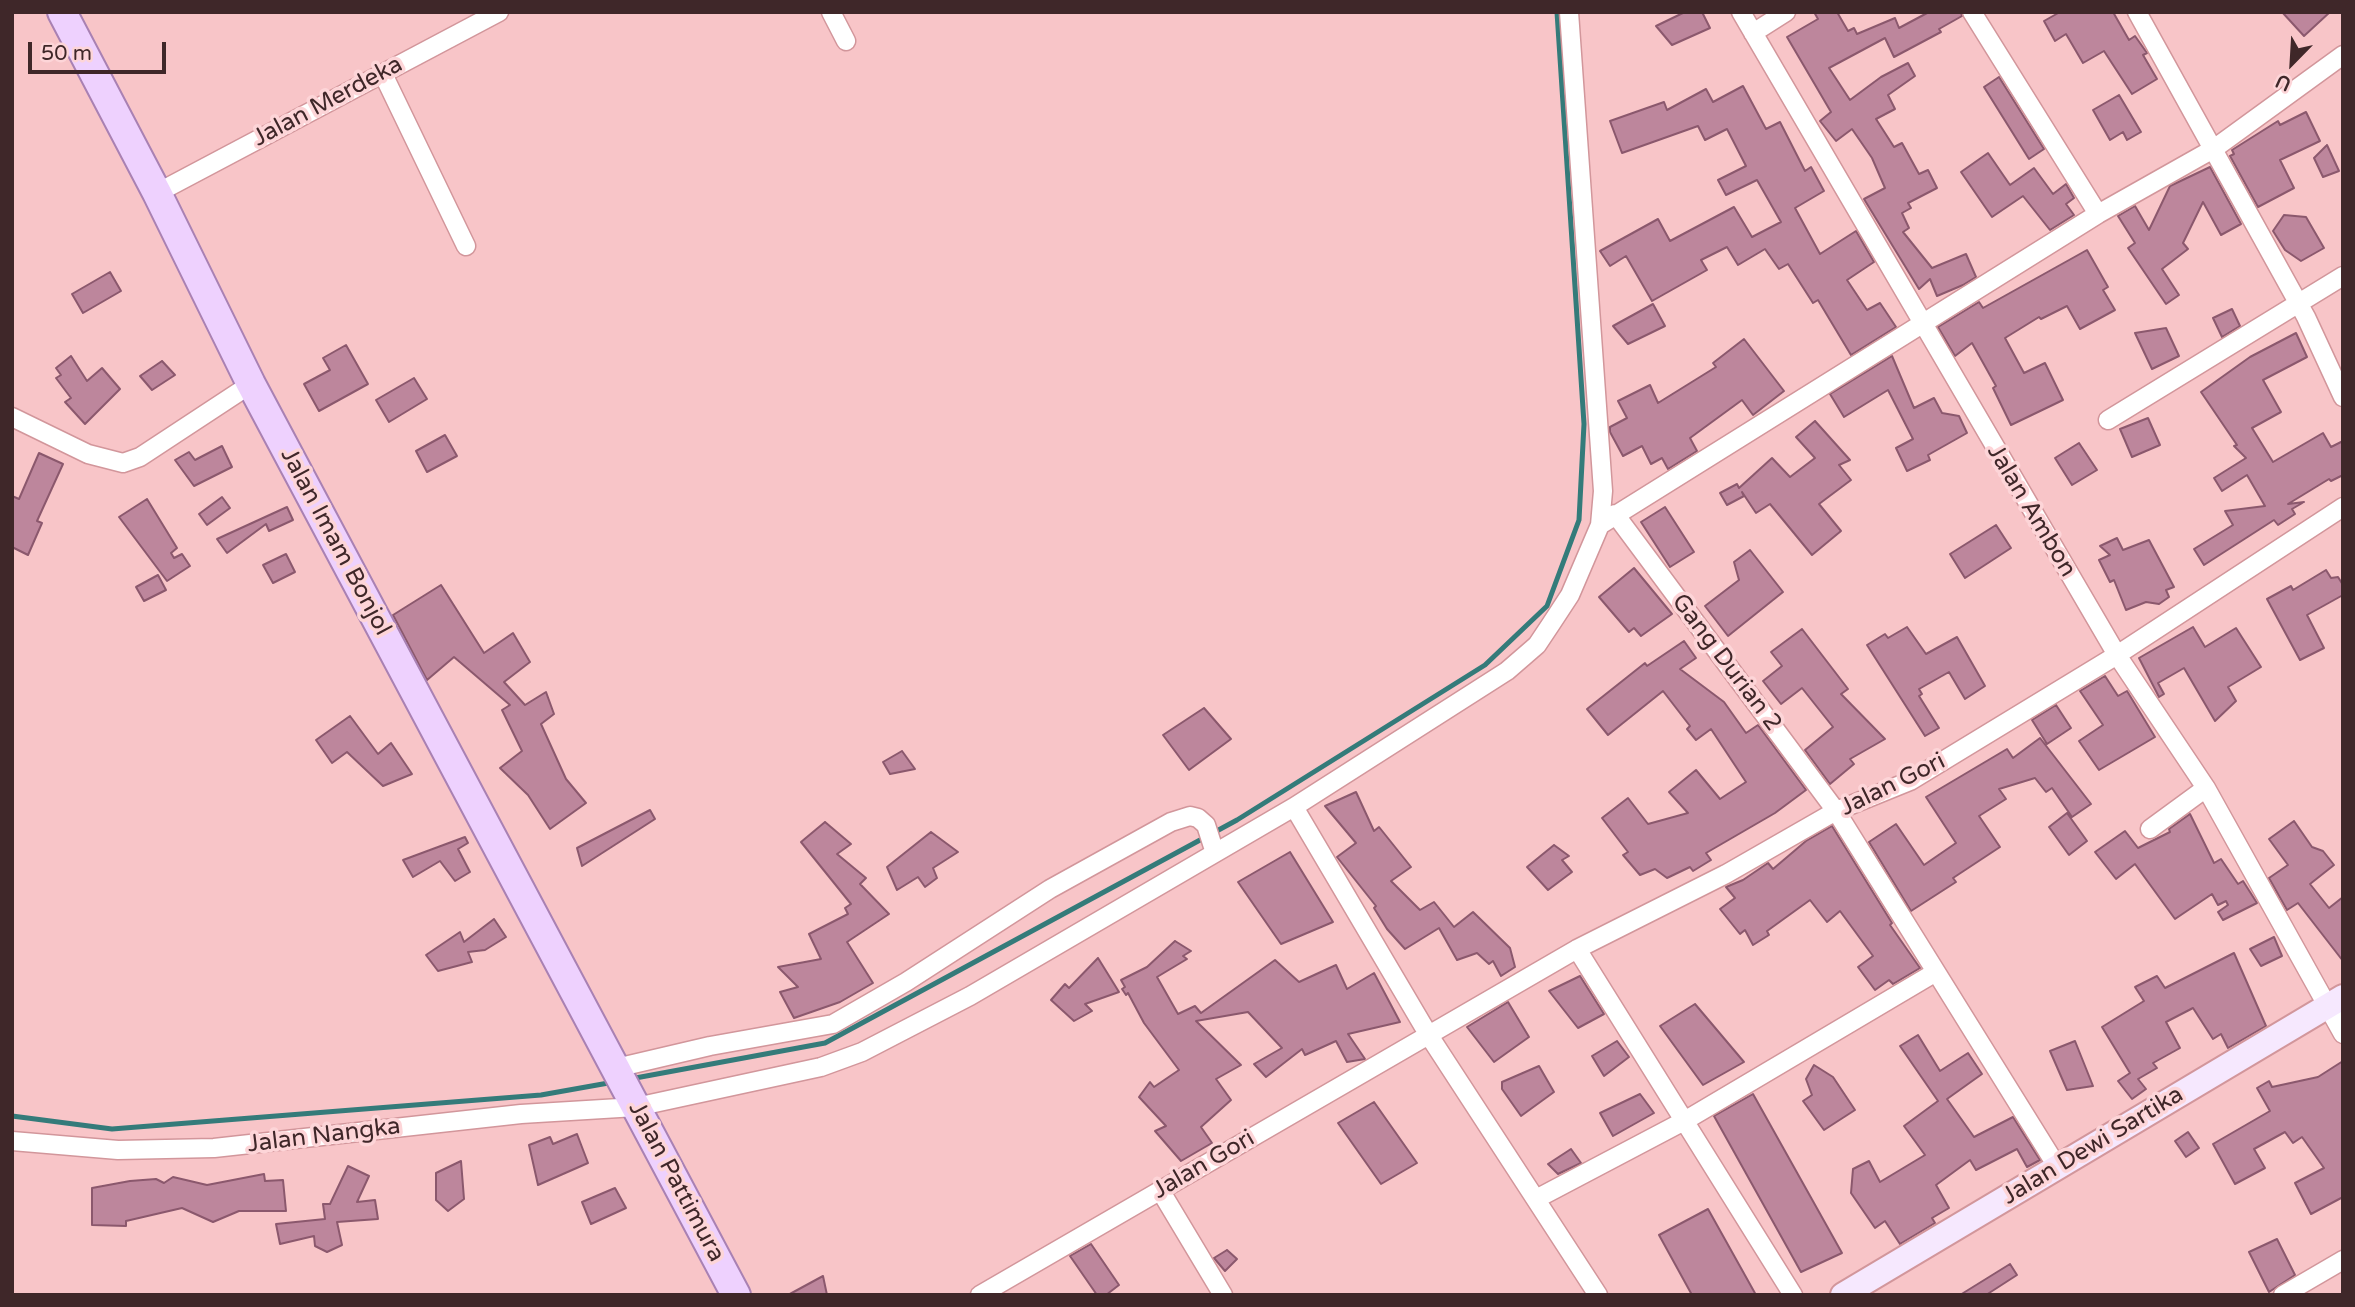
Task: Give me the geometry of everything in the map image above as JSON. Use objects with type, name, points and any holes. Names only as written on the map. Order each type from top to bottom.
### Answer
[{"type":"main road","name":"Jalan Imam Bonjol","points":[[62,12],[157,192],[250,384],[617,1069]]},
{"type":"main road","name":"Jalan Dewi Sartika","points":[[1843,1295],[2334,1002]]},
{"type":"main road","name":"Jalan Pattimura","points":[[617,1069],[736,1295]]},
{"type":"street","name":"Jalan Merdeka","points":[[157,192],[499,12]]},
{"type":"street","points":[[831,12],[846,41]]},
{"type":"street","points":[[1569,12],[1603,491],[1601,525]]},
{"type":"street","name":"Jalan Ambon","points":[[1741,12],[2117,655],[2206,788],[2334,1002],[2343,1034]]},
{"type":"street","points":[[1753,33],[1786,12]]},
{"type":"street","points":[[1972,12],[2098,214]]},
{"type":"street","points":[[2137,12],[2215,148],[2298,302],[2343,397]]},
{"type":"street","points":[[1601,525],[2098,214],[2215,148],[2343,55]]},
{"type":"street","points":[[383,74],[466,246]]},
{"type":"street","points":[[2108,419],[2343,276]]},
{"type":"street","points":[[12,418],[88,454],[123,463],[140,457],[250,384]]},
{"type":"street","name":"Jalan Gori","points":[[980,1295],[1577,948],[1726,874],[1836,811],[1910,781],[2117,655],[2343,507]]},
{"type":"street","name":"Gang Durian 2","points":[[1615,514],[1836,811],[2058,1168]]},
{"type":"street","name":"Jalan Nangka","points":[[12,1141],[118,1150],[214,1148],[521,1114],[636,1106],[795,1074],[862,1052],[970,996],[1214,849],[1294,807],[1475,692],[1537,645],[1570,594],[1601,525]]},
{"type":"street","points":[[2150,829],[2206,788]]},
{"type":"street","points":[[1294,807],[1428,1034],[1598,1295]]},
{"type":"street","points":[[617,1069],[710,1046],[833,1024],[906,982],[1050,889],[1171,822],[1194,816],[1206,825],[1214,849]]},
{"type":"street","points":[[1577,948],[1793,1295]]},
{"type":"street","points":[[1536,1199],[1686,1120],[1936,972]]},
{"type":"street","points":[[1160,1190],[1223,1295]]},
{"type":"street","points":[[2283,1295],[2343,1260]]},
{"type":"building","points":[[1685,12],[1702,12],[1710,28],[1672,45],[1656,26]]},
{"type":"building","points":[[1814,12],[1837,12],[1848,31],[1854,28],[1857,34],[1895,18],[1899,28],[1929,12],[1961,12],[1962,16],[1939,29],[1941,32],[1894,57],[1885,38],[1829,68],[1850,100],[1881,77],[1908,63],[1915,76],[1888,95],[1895,109],[1876,119],[1894,147],[1902,143],[1919,174],[1928,170],[1937,188],[1908,203],[1911,208],[1902,213],[1909,228],[1903,232],[1932,268],[1966,254],[1976,277],[1963,285],[1937,296],[1930,279],[1919,289],[1864,199],[1885,188],[1872,158],[1852,129],[1836,141],[1820,121],[1831,112],[1787,37],[1818,19]]},
{"type":"building","points":[[2060,12],[2113,12],[2129,40],[2135,36],[2147,53],[2143,55],[2157,79],[2132,94],[2104,51],[2083,63],[2066,34],[2055,41],[2044,21]]},
{"type":"building","points":[[2282,12],[2330,12],[2304,36]]},
{"type":"building","points":[[1999,77],[2044,149],[2029,159],[1984,87]]},
{"type":"building","points":[[1743,86],[1766,129],[1780,122],[1805,171],[1811,167],[1824,191],[1795,208],[1820,254],[1856,231],[1874,262],[1847,280],[1867,310],[1880,303],[1896,327],[1851,355],[1818,300],[1813,303],[1788,264],[1779,269],[1765,249],[1738,265],[1727,247],[1701,260],[1707,270],[1652,301],[1626,256],[1610,266],[1600,251],[1658,219],[1670,241],[1734,207],[1752,237],[1781,222],[1757,180],[1726,195],[1718,180],[1746,166],[1727,129],[1705,140],[1698,126],[1622,153],[1610,121],[1664,102],[1667,110],[1706,89],[1713,102]]},
{"type":"building","points":[[2119,95],[2141,132],[2127,140],[2123,132],[2110,140],[2093,110]]},
{"type":"building","points":[[2306,112],[2320,141],[2280,160],[2294,188],[2258,207],[2230,156],[2234,154],[2232,150],[2278,121],[2280,125]]},
{"type":"building","points":[[2327,145],[2339,171],[2323,177],[2314,158]]},
{"type":"building","points":[[1988,153],[2010,185],[2034,168],[2053,194],[2066,184],[2074,198],[2066,204],[2074,215],[2050,230],[2023,196],[1992,217],[1961,172]]},
{"type":"building","points":[[2210,167],[2241,224],[2221,235],[2203,202],[2183,243],[2188,249],[2162,269],[2179,295],[2166,304],[2128,248],[2135,243],[2118,216],[2135,206],[2149,230],[2170,186]]},
{"type":"building","points":[[2284,215],[2306,217],[2324,248],[2301,261],[2285,250],[2273,231]]},
{"type":"building","points":[[2087,250],[2108,287],[2103,290],[2115,310],[2080,329],[2067,306],[2041,319],[2039,317],[2005,338],[2024,373],[2045,363],[2063,400],[2011,425],[1993,388],[1996,386],[1972,343],[1955,356],[1938,327],[1979,302],[1983,308]]},
{"type":"building","points":[[110,272],[121,291],[83,313],[72,294]]},
{"type":"building","points":[[1653,304],[1665,326],[1628,344],[1613,326]]},
{"type":"building","points":[[2232,309],[2240,326],[2222,337],[2213,318]]},
{"type":"building","points":[[2166,328],[2179,356],[2152,369],[2135,333]]},
{"type":"building","points":[[2296,333],[2307,357],[2263,380],[2281,412],[2252,428],[2273,462],[2323,433],[2331,447],[2343,441],[2343,475],[2331,481],[2329,479],[2288,504],[2304,502],[2292,509],[2295,514],[2278,525],[2274,520],[2204,565],[2194,549],[2233,525],[2225,511],[2265,506],[2247,475],[2222,491],[2214,478],[2246,458],[2234,446],[2237,445],[2201,392],[2250,357]]},
{"type":"building","points":[[1744,339],[1784,391],[1753,415],[1742,400],[1690,438],[1697,451],[1668,469],[1662,458],[1651,464],[1642,446],[1623,456],[1610,432],[1610,427],[1627,418],[1618,401],[1650,385],[1658,403],[1716,367],[1713,363]]},
{"type":"building","points":[[346,345],[368,384],[319,411],[304,384],[330,370],[323,358]]},
{"type":"building","points":[[71,356],[87,381],[102,368],[120,389],[85,424],[65,402],[71,398],[56,378],[61,375],[56,368]]},
{"type":"building","points":[[1892,356],[1914,408],[1934,398],[1942,413],[1959,416],[1967,433],[1928,455],[1930,460],[1907,471],[1896,448],[1913,439],[1888,390],[1844,417],[1830,394]]},
{"type":"building","points":[[162,361],[175,375],[152,390],[140,376]]},
{"type":"building","points":[[414,378],[427,399],[389,422],[376,400]]},
{"type":"building","points":[[2148,418],[2160,445],[2132,457],[2120,429]]},
{"type":"building","points":[[1815,421],[1850,460],[1839,465],[1851,480],[1819,504],[1841,531],[1812,555],[1770,504],[1756,513],[1742,492],[1744,496],[1727,505],[1720,493],[1737,484],[1739,488],[1772,458],[1790,477],[1815,458],[1796,437]]},
{"type":"building","points":[[445,435],[457,456],[427,472],[416,451]]},
{"type":"building","points":[[2079,443],[2097,470],[2072,485],[2055,458]]},
{"type":"building","points":[[222,446],[232,467],[194,486],[175,460],[189,452],[195,460]]},
{"type":"building","points":[[39,453],[63,464],[37,521],[42,523],[28,555],[12,547],[12,496],[19,499]]},
{"type":"building","points":[[222,497],[230,508],[207,525],[199,514]]},
{"type":"building","points":[[147,499],[177,548],[171,553],[174,558],[182,554],[190,566],[167,581],[119,517]]},
{"type":"building","points":[[287,507],[293,520],[269,531],[266,524],[227,553],[217,539]]},
{"type":"building","points":[[1665,507],[1694,552],[1670,567],[1641,522]]},
{"type":"building","points":[[1996,525],[2011,548],[1965,578],[1950,554]]},
{"type":"building","points":[[2117,538],[2123,550],[2149,540],[2174,587],[2166,590],[2169,597],[2159,604],[2146,602],[2126,610],[2114,580],[2110,582],[2099,560],[2110,555],[2100,546]]},
{"type":"building","points":[[1750,550],[1783,592],[1728,636],[1705,606],[1739,580],[1734,562]]},
{"type":"building","points":[[286,554],[295,572],[273,583],[263,565]]},
{"type":"building","points":[[1634,568],[1672,614],[1641,636],[1634,628],[1629,632],[1599,597]]},
{"type":"building","points":[[2326,570],[2331,578],[2338,577],[2343,585],[2343,595],[2307,615],[2324,648],[2300,660],[2267,599],[2291,586],[2293,590]]},
{"type":"building","points":[[158,575],[166,590],[144,601],[136,587]]},
{"type":"building","points":[[441,585],[484,653],[513,633],[530,662],[504,682],[525,705],[546,692],[554,714],[541,724],[566,779],[586,803],[550,829],[528,795],[500,768],[522,751],[502,710],[510,705],[454,657],[427,680],[393,615]]},
{"type":"building","points":[[1907,627],[1926,654],[1957,637],[1985,686],[1965,699],[1949,672],[1919,689],[1922,694],[1919,696],[1939,728],[1925,736],[1867,645],[1885,634],[1888,638]]},
{"type":"building","points":[[2193,627],[2205,647],[2236,628],[2261,667],[2228,687],[2236,701],[2215,721],[2184,668],[2158,683],[2164,694],[2159,697],[2139,658]]},
{"type":"building","points":[[1802,629],[1848,689],[1841,694],[1885,739],[1850,759],[1854,764],[1830,784],[1805,750],[1833,727],[1802,688],[1781,704],[1763,681],[1782,666],[1771,652]]},
{"type":"building","points":[[1684,641],[1696,658],[1680,669],[1724,702],[1746,733],[1758,725],[1806,790],[1775,813],[1706,853],[1711,860],[1693,871],[1690,867],[1667,878],[1655,869],[1640,875],[1623,855],[1628,852],[1602,818],[1628,798],[1648,824],[1688,813],[1669,792],[1696,770],[1720,799],[1746,782],[1711,729],[1696,740],[1687,729],[1690,726],[1663,691],[1608,735],[1587,709],[1645,663],[1647,666]]},
{"type":"building","points":[[2105,676],[2118,696],[2127,691],[2155,737],[2099,770],[2079,741],[2103,725],[2080,691]]},
{"type":"building","points":[[2056,705],[2071,728],[2047,744],[2032,720]]},
{"type":"building","points":[[1204,708],[1231,739],[1189,770],[1163,735]]},
{"type":"building","points":[[350,716],[378,754],[391,743],[412,774],[383,786],[347,752],[332,763],[316,740]]},
{"type":"building","points":[[2040,738],[2091,804],[2072,817],[2052,788],[2046,792],[2035,778],[1999,789],[2006,799],[1979,816],[2000,847],[1953,878],[1956,882],[1911,911],[1869,842],[1896,824],[1924,865],[1956,843],[1926,797],[2007,749],[2013,758]]},
{"type":"building","points":[[902,751],[915,769],[890,774],[883,762]]},
{"type":"building","points":[[1356,792],[1374,831],[1379,827],[1411,867],[1391,881],[1420,910],[1434,902],[1454,927],[1473,912],[1510,948],[1515,967],[1501,976],[1493,961],[1489,964],[1477,953],[1457,960],[1439,928],[1405,949],[1387,929],[1374,908],[1376,906],[1337,857],[1356,843],[1325,806]]},
{"type":"building","points":[[650,810],[655,819],[582,866],[577,848]]},
{"type":"building","points":[[2067,813],[2087,841],[2069,855],[2049,827]]},
{"type":"building","points":[[2190,814],[2214,863],[2221,859],[2238,884],[2243,881],[2257,903],[2223,920],[2218,912],[2228,905],[2226,901],[2218,905],[2212,894],[2175,919],[2135,864],[2116,879],[2095,852],[2125,831],[2138,848],[2170,832],[2169,829]]},
{"type":"building","points":[[2294,821],[2312,847],[2323,851],[2334,865],[2310,884],[2329,908],[2343,897],[2343,961],[2298,903],[2287,910],[2269,878],[2288,865],[2269,839]]},
{"type":"building","points":[[825,822],[851,844],[837,854],[866,878],[860,884],[889,914],[847,942],[873,983],[840,1002],[794,1018],[780,992],[798,987],[778,967],[821,959],[809,934],[848,914],[845,908],[851,904],[801,842]]},
{"type":"building","points":[[1832,826],[1892,923],[1890,925],[1920,968],[1893,984],[1889,980],[1875,990],[1858,967],[1873,956],[1840,911],[1827,922],[1810,900],[1767,931],[1769,935],[1753,945],[1745,930],[1740,934],[1720,909],[1735,898],[1726,887],[1743,880],[1768,863],[1773,869],[1806,841]]},
{"type":"building","points":[[931,832],[958,852],[933,868],[937,878],[925,887],[918,877],[897,890],[887,867]]},
{"type":"building","points":[[465,837],[468,843],[458,849],[470,872],[455,881],[440,861],[413,877],[403,860]]},
{"type":"building","points":[[1554,845],[1569,856],[1562,860],[1572,872],[1548,890],[1527,867]]},
{"type":"building","points":[[1290,852],[1333,922],[1281,944],[1238,882]]},
{"type":"building","points":[[494,919],[506,937],[485,950],[468,952],[472,962],[438,971],[426,955],[460,932],[464,942]]},
{"type":"building","points":[[2274,937],[2282,956],[2261,966],[2250,949]]},
{"type":"building","points":[[1175,941],[1191,951],[1183,956],[1187,959],[1157,977],[1178,1014],[1195,1006],[1201,1013],[1275,960],[1299,982],[1336,965],[1347,989],[1374,973],[1400,1022],[1348,1034],[1365,1059],[1347,1062],[1336,1041],[1305,1055],[1302,1049],[1266,1077],[1254,1064],[1282,1048],[1248,1012],[1196,1021],[1241,1065],[1216,1079],[1231,1100],[1201,1127],[1212,1143],[1181,1161],[1155,1131],[1166,1126],[1139,1097],[1150,1082],[1154,1087],[1179,1070],[1144,1023],[1128,993],[1126,995],[1122,989],[1125,987],[1121,980],[1147,967]]},
{"type":"building","points":[[2234,953],[2266,1026],[2228,1048],[2221,1034],[2213,1039],[2193,1008],[2166,1022],[2180,1048],[2153,1063],[2157,1068],[2138,1079],[2146,1089],[2132,1099],[2118,1081],[2130,1073],[2102,1027],[2144,1001],[2135,987],[2157,976],[2165,988]]},
{"type":"building","points":[[1098,958],[1119,992],[1085,1004],[1092,1011],[1074,1021],[1051,1000],[1065,984],[1069,988]]},
{"type":"building","points":[[1580,976],[1604,1014],[1578,1028],[1549,991]]},
{"type":"building","points":[[1508,1002],[1529,1037],[1494,1062],[1467,1027]]},
{"type":"building","points":[[1695,1004],[1744,1062],[1703,1085],[1660,1026]]},
{"type":"building","points":[[1918,1035],[1940,1071],[1968,1053],[1982,1074],[1947,1099],[1974,1137],[2013,1117],[2040,1160],[2027,1167],[2017,1149],[1976,1170],[1970,1160],[1936,1185],[1949,1208],[1932,1218],[1935,1223],[1900,1244],[1885,1221],[1875,1228],[1851,1193],[1853,1169],[1869,1161],[1880,1182],[1925,1155],[1904,1126],[1938,1101],[1900,1046]]},
{"type":"building","points":[[1617,1041],[1629,1057],[1604,1076],[1592,1056]]},
{"type":"building","points":[[2075,1041],[2093,1086],[2067,1090],[2050,1051]]},
{"type":"building","points":[[2343,1061],[2343,1197],[2311,1214],[2295,1183],[2324,1168],[2302,1137],[2293,1143],[2285,1132],[2254,1149],[2265,1168],[2235,1184],[2213,1144],[2270,1111],[2257,1088],[2269,1081],[2272,1087],[2318,1077]]},
{"type":"building","points":[[1814,1065],[1833,1077],[1855,1110],[1824,1130],[1803,1101],[1812,1095],[1806,1079]]},
{"type":"building","points":[[1539,1066],[1554,1092],[1521,1116],[1502,1089],[1502,1082]]},
{"type":"building","points":[[1640,1094],[1654,1113],[1613,1136],[1600,1113]]},
{"type":"building","points":[[1753,1094],[1842,1253],[1801,1272],[1714,1116]]},
{"type":"building","points":[[1374,1102],[1417,1163],[1381,1184],[1338,1123]]},
{"type":"building","points":[[2188,1132],[2199,1148],[2186,1157],[2175,1141]]},
{"type":"building","points":[[577,1134],[588,1163],[538,1185],[529,1145],[550,1137],[553,1144]]},
{"type":"building","points":[[1571,1149],[1581,1163],[1558,1174],[1548,1164]]},
{"type":"building","points":[[461,1161],[464,1199],[448,1211],[436,1200],[436,1173]]},
{"type":"building","points":[[348,1166],[369,1176],[357,1202],[375,1200],[378,1219],[337,1222],[342,1245],[327,1252],[315,1246],[314,1236],[280,1244],[276,1224],[325,1219],[323,1204],[330,1204]]},
{"type":"building","points":[[264,1174],[265,1181],[283,1180],[286,1211],[239,1211],[213,1222],[182,1208],[126,1221],[126,1226],[92,1225],[92,1188],[156,1179],[164,1183],[173,1177],[207,1185]]},
{"type":"building","points":[[615,1188],[626,1208],[591,1224],[582,1202]]},
{"type":"building","points":[[1708,1209],[1756,1295],[1692,1295],[1659,1235]]},
{"type":"building","points":[[2277,1239],[2295,1275],[2269,1292],[2249,1252]]},
{"type":"building","points":[[1091,1244],[1119,1285],[1106,1295],[1097,1295],[1070,1256]]},
{"type":"building","points":[[1227,1250],[1237,1259],[1225,1271],[1214,1258]]},
{"type":"building","points":[[2010,1264],[2017,1275],[1986,1295],[1960,1295]]},
{"type":"building","points":[[823,1276],[827,1295],[788,1295]]},
{"type":"waterway","points":[[630,1079],[825,1043],[1237,820],[1485,665],[1547,606],[1579,520],[1584,424],[1557,12]]},
{"type":"waterway","points":[[12,1116],[112,1129],[541,1095],[614,1082]]}]
